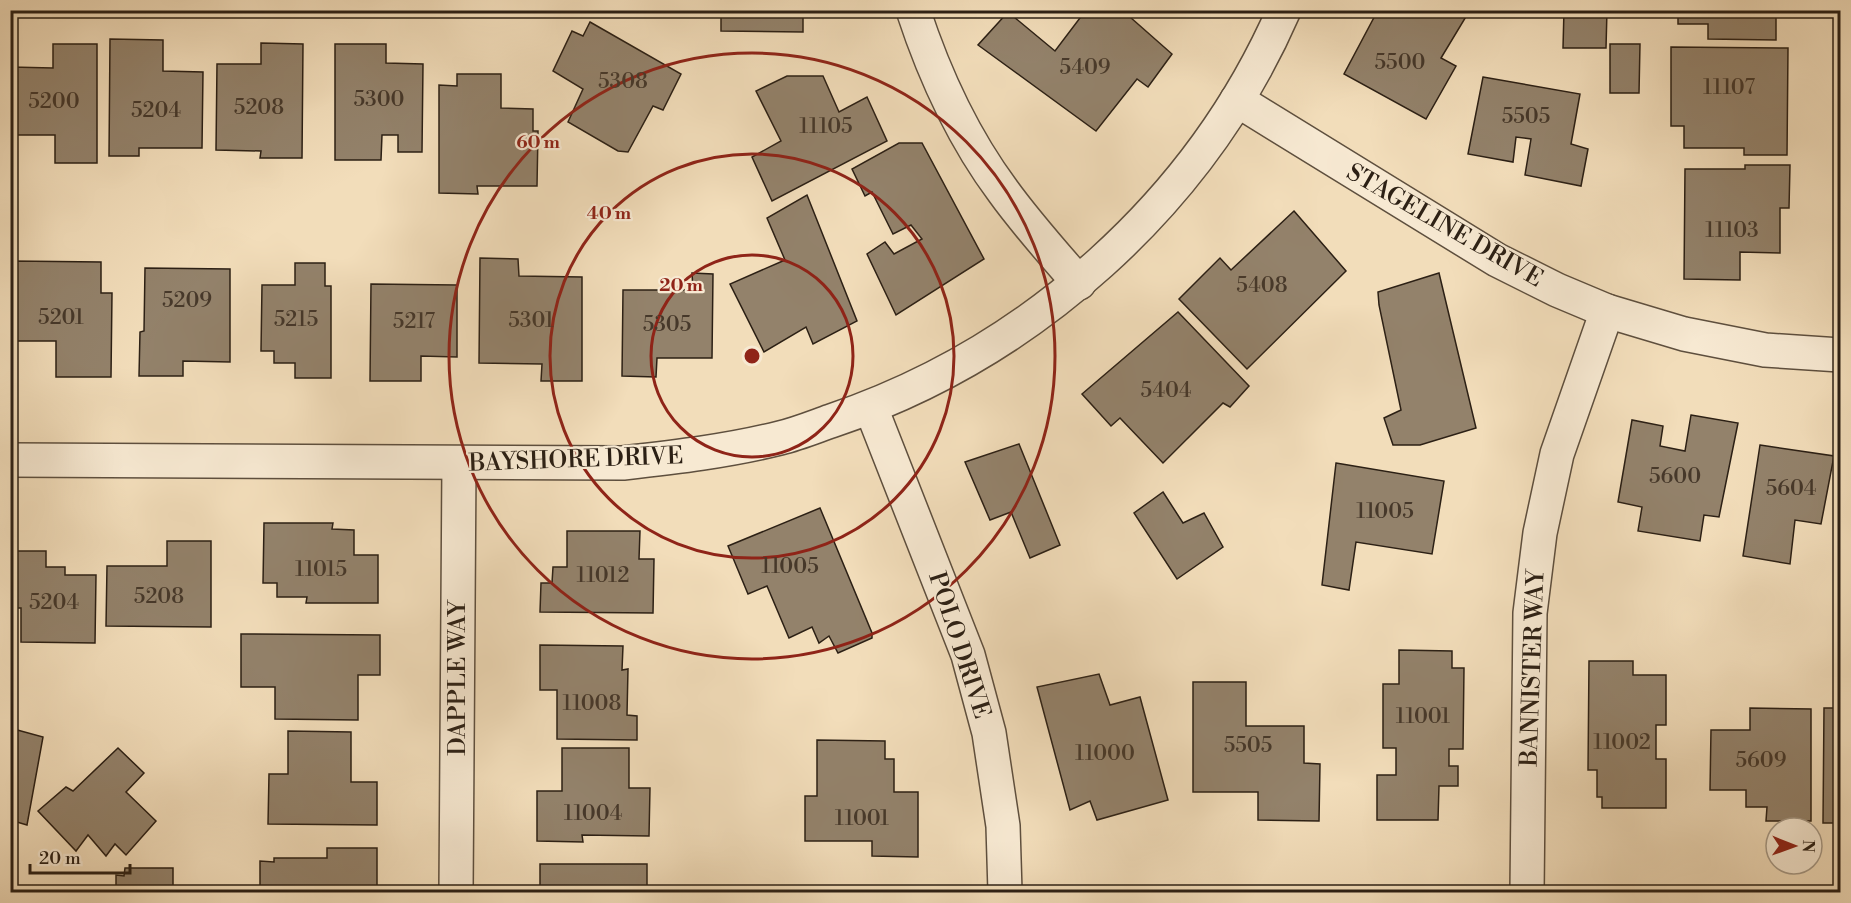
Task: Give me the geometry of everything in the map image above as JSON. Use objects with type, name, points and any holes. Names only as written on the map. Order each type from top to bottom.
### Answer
[{"type":"street","points":[[913,10],[929,60],[962,127],[1002,191],[1079,284]]},
{"type":"street","name":"BAYSHORE DRIVE","points":[[10,460],[624,463],[703,454],[782,438],[871,408],[933,380],[1003,339],[1079,284],[1138,228],[1183,177],[1237,100],[1272,37],[1284,10]]},
{"type":"street","name":"STAGELINE DRIVE","points":[[1237,100],[1497,260],[1557,290],[1607,310],[1684,334],[1765,350],[1840,355]]},
{"type":"street","name":"BANNISTER WAY","points":[[1527,892],[1530,613],[1540,532],[1557,454],[1607,310]]},
{"type":"street","name":"POLO DRIVE","points":[[871,408],[968,655],[989,733],[1003,826],[1005,892]]},
{"type":"street","name":"DAPPLE WAY","points":[[456,892],[459,463]]},
{"type":"building","points":[[721,10],[803,10],[803,32],[721,31]]},
{"type":"building","points":[[1086,10],[1122,10],[1172,54],[1148,87],[1137,79],[1096,131],[978,45],[1008,12],[1055,51]]},
{"type":"building","points":[[1378,10],[1470,10],[1441,58],[1456,66],[1426,119],[1344,74]]},
{"type":"building","points":[[1564,10],[1607,10],[1606,48],[1563,48]]},
{"type":"building","points":[[1678,10],[1776,10],[1776,40],[1708,39],[1708,24],[1678,24]]},
{"type":"building","points":[[590,22],[681,74],[663,110],[653,106],[628,152],[618,151],[568,122],[583,89],[553,71],[572,31],[583,36]]},
{"type":"building","points":[[110,39],[163,40],[163,71],[203,72],[202,148],[139,148],[139,156],[109,156]]},
{"type":"building","points":[[261,43],[303,44],[302,158],[260,158],[261,151],[216,150],[217,64],[261,64]]},
{"type":"building","points":[[53,44],[97,44],[97,163],[55,163],[55,135],[11,135],[11,67],[53,68]]},
{"type":"building","points":[[335,44],[386,44],[386,63],[423,64],[422,152],[398,152],[398,135],[382,135],[381,160],[335,160]]},
{"type":"building","points":[[1610,44],[1640,44],[1639,93],[1610,93]]},
{"type":"building","points":[[1671,47],[1788,48],[1787,155],[1744,155],[1744,148],[1684,148],[1684,126],[1671,126]]},
{"type":"building","points":[[457,74],[501,74],[501,108],[533,109],[533,131],[538,131],[537,186],[477,186],[478,194],[439,193],[439,85],[457,86]]},
{"type":"building","points":[[787,76],[823,76],[839,112],[867,97],[887,141],[772,201],[752,157],[781,141],[756,91]]},
{"type":"building","points":[[1483,77],[1580,94],[1571,144],[1588,149],[1581,186],[1525,175],[1531,139],[1516,137],[1513,162],[1468,154]]},
{"type":"building","points":[[899,143],[922,143],[984,259],[896,315],[867,254],[885,242],[894,254],[922,239],[911,225],[893,234],[872,192],[865,196],[852,169]]},
{"type":"building","points":[[1745,165],[1790,165],[1789,208],[1780,208],[1780,253],[1740,252],[1740,280],[1684,279],[1685,169],[1745,169]]},
{"type":"building","points":[[807,195],[857,321],[813,344],[806,327],[764,352],[730,284],[785,260],[767,218]]},
{"type":"building","points":[[1294,211],[1346,271],[1247,369],[1179,299],[1220,258],[1231,270]]},
{"type":"building","points":[[480,258],[518,259],[519,276],[582,277],[582,381],[541,381],[542,364],[479,363]]},
{"type":"building","points":[[12,261],[101,262],[101,293],[112,293],[111,377],[56,377],[56,341],[11,341]]},
{"type":"building","points":[[295,263],[325,263],[325,286],[331,286],[331,378],[295,378],[295,363],[274,363],[274,351],[261,351],[262,285],[295,285]]},
{"type":"building","points":[[145,268],[230,269],[230,362],[183,361],[183,376],[139,376],[140,332],[144,331]]},
{"type":"building","points":[[692,273],[713,274],[712,358],[657,358],[656,377],[622,376],[623,290],[693,290]]},
{"type":"building","points":[[1439,273],[1476,428],[1420,445],[1393,445],[1384,418],[1401,410],[1378,292]]},
{"type":"building","points":[[371,284],[457,285],[457,357],[421,356],[421,381],[370,381]]},
{"type":"building","points":[[1178,312],[1249,386],[1230,407],[1223,403],[1163,463],[1120,418],[1111,426],[1082,394]]},
{"type":"building","points":[[1691,415],[1738,423],[1719,517],[1704,515],[1700,541],[1638,531],[1642,507],[1618,502],[1632,420],[1663,426],[1660,446],[1685,451]]},
{"type":"building","points":[[1019,444],[1060,545],[1030,558],[1011,512],[990,520],[965,462]]},
{"type":"building","points":[[1760,445],[1834,456],[1821,524],[1795,520],[1790,564],[1743,556]]},
{"type":"building","points":[[1336,463],[1444,481],[1432,554],[1356,542],[1349,590],[1322,585]]},
{"type":"building","points":[[1163,492],[1183,523],[1204,513],[1223,547],[1177,579],[1134,513]]},
{"type":"building","points":[[820,508],[872,633],[872,638],[838,653],[829,636],[819,643],[812,627],[789,638],[767,586],[748,594],[728,546]]},
{"type":"building","points":[[264,523],[333,523],[332,529],[354,530],[354,555],[378,555],[378,603],[306,603],[307,597],[277,597],[277,583],[263,583]]},
{"type":"building","points":[[567,531],[640,531],[639,559],[654,559],[653,613],[540,612],[541,583],[552,583],[553,567],[567,567]]},
{"type":"building","points":[[167,541],[211,541],[211,627],[106,626],[107,566],[167,566]]},
{"type":"building","points":[[10,551],[46,551],[46,567],[65,567],[65,575],[96,575],[95,643],[21,642],[21,608],[13,608],[13,596],[10,596]]},
{"type":"building","points":[[241,634],[380,635],[380,675],[358,675],[358,720],[275,719],[275,687],[241,687]]},
{"type":"building","points":[[540,645],[623,646],[622,670],[628,669],[627,715],[637,716],[637,740],[557,739],[557,690],[540,690]]},
{"type":"building","points":[[1399,650],[1452,651],[1452,668],[1464,668],[1463,749],[1449,749],[1449,766],[1458,766],[1458,786],[1439,786],[1438,820],[1377,820],[1377,775],[1396,775],[1396,748],[1383,748],[1383,684],[1399,684]]},
{"type":"building","points":[[1589,661],[1633,661],[1633,675],[1666,675],[1666,725],[1656,725],[1656,759],[1666,759],[1666,808],[1602,808],[1602,797],[1597,797],[1597,770],[1588,770]]},
{"type":"building","points":[[1099,674],[1110,705],[1140,697],[1168,800],[1097,820],[1090,801],[1070,810],[1037,687]]},
{"type":"building","points":[[1193,682],[1246,682],[1246,726],[1304,726],[1304,763],[1320,764],[1319,821],[1258,820],[1258,792],[1193,792]]},
{"type":"building","points":[[1750,708],[1811,709],[1811,816],[1766,816],[1767,807],[1746,807],[1746,790],[1710,790],[1711,730],[1750,730]]},
{"type":"building","points":[[1824,708],[1840,708],[1840,823],[1824,823]]},
{"type":"building","points":[[10,728],[43,737],[27,825],[10,820]]},
{"type":"building","points":[[288,731],[351,732],[351,782],[377,782],[377,825],[268,824],[269,774],[288,774]]},
{"type":"building","points":[[817,740],[885,741],[885,759],[894,759],[894,792],[918,792],[918,857],[872,856],[872,841],[805,841],[805,796],[817,796]]},
{"type":"building","points":[[118,748],[144,773],[126,792],[156,821],[126,855],[115,844],[106,856],[88,835],[76,851],[38,811],[66,787],[73,791]]},
{"type":"building","points":[[562,748],[629,748],[629,788],[650,788],[649,836],[582,835],[583,842],[537,841],[537,791],[562,791]]},
{"type":"building","points":[[327,848],[377,848],[377,892],[260,892],[260,861],[274,862],[274,858],[327,858]]},
{"type":"building","points":[[540,864],[647,864],[647,892],[540,892]]},
{"type":"building","points":[[125,868],[173,868],[173,892],[116,892],[116,875],[124,876]]}]
